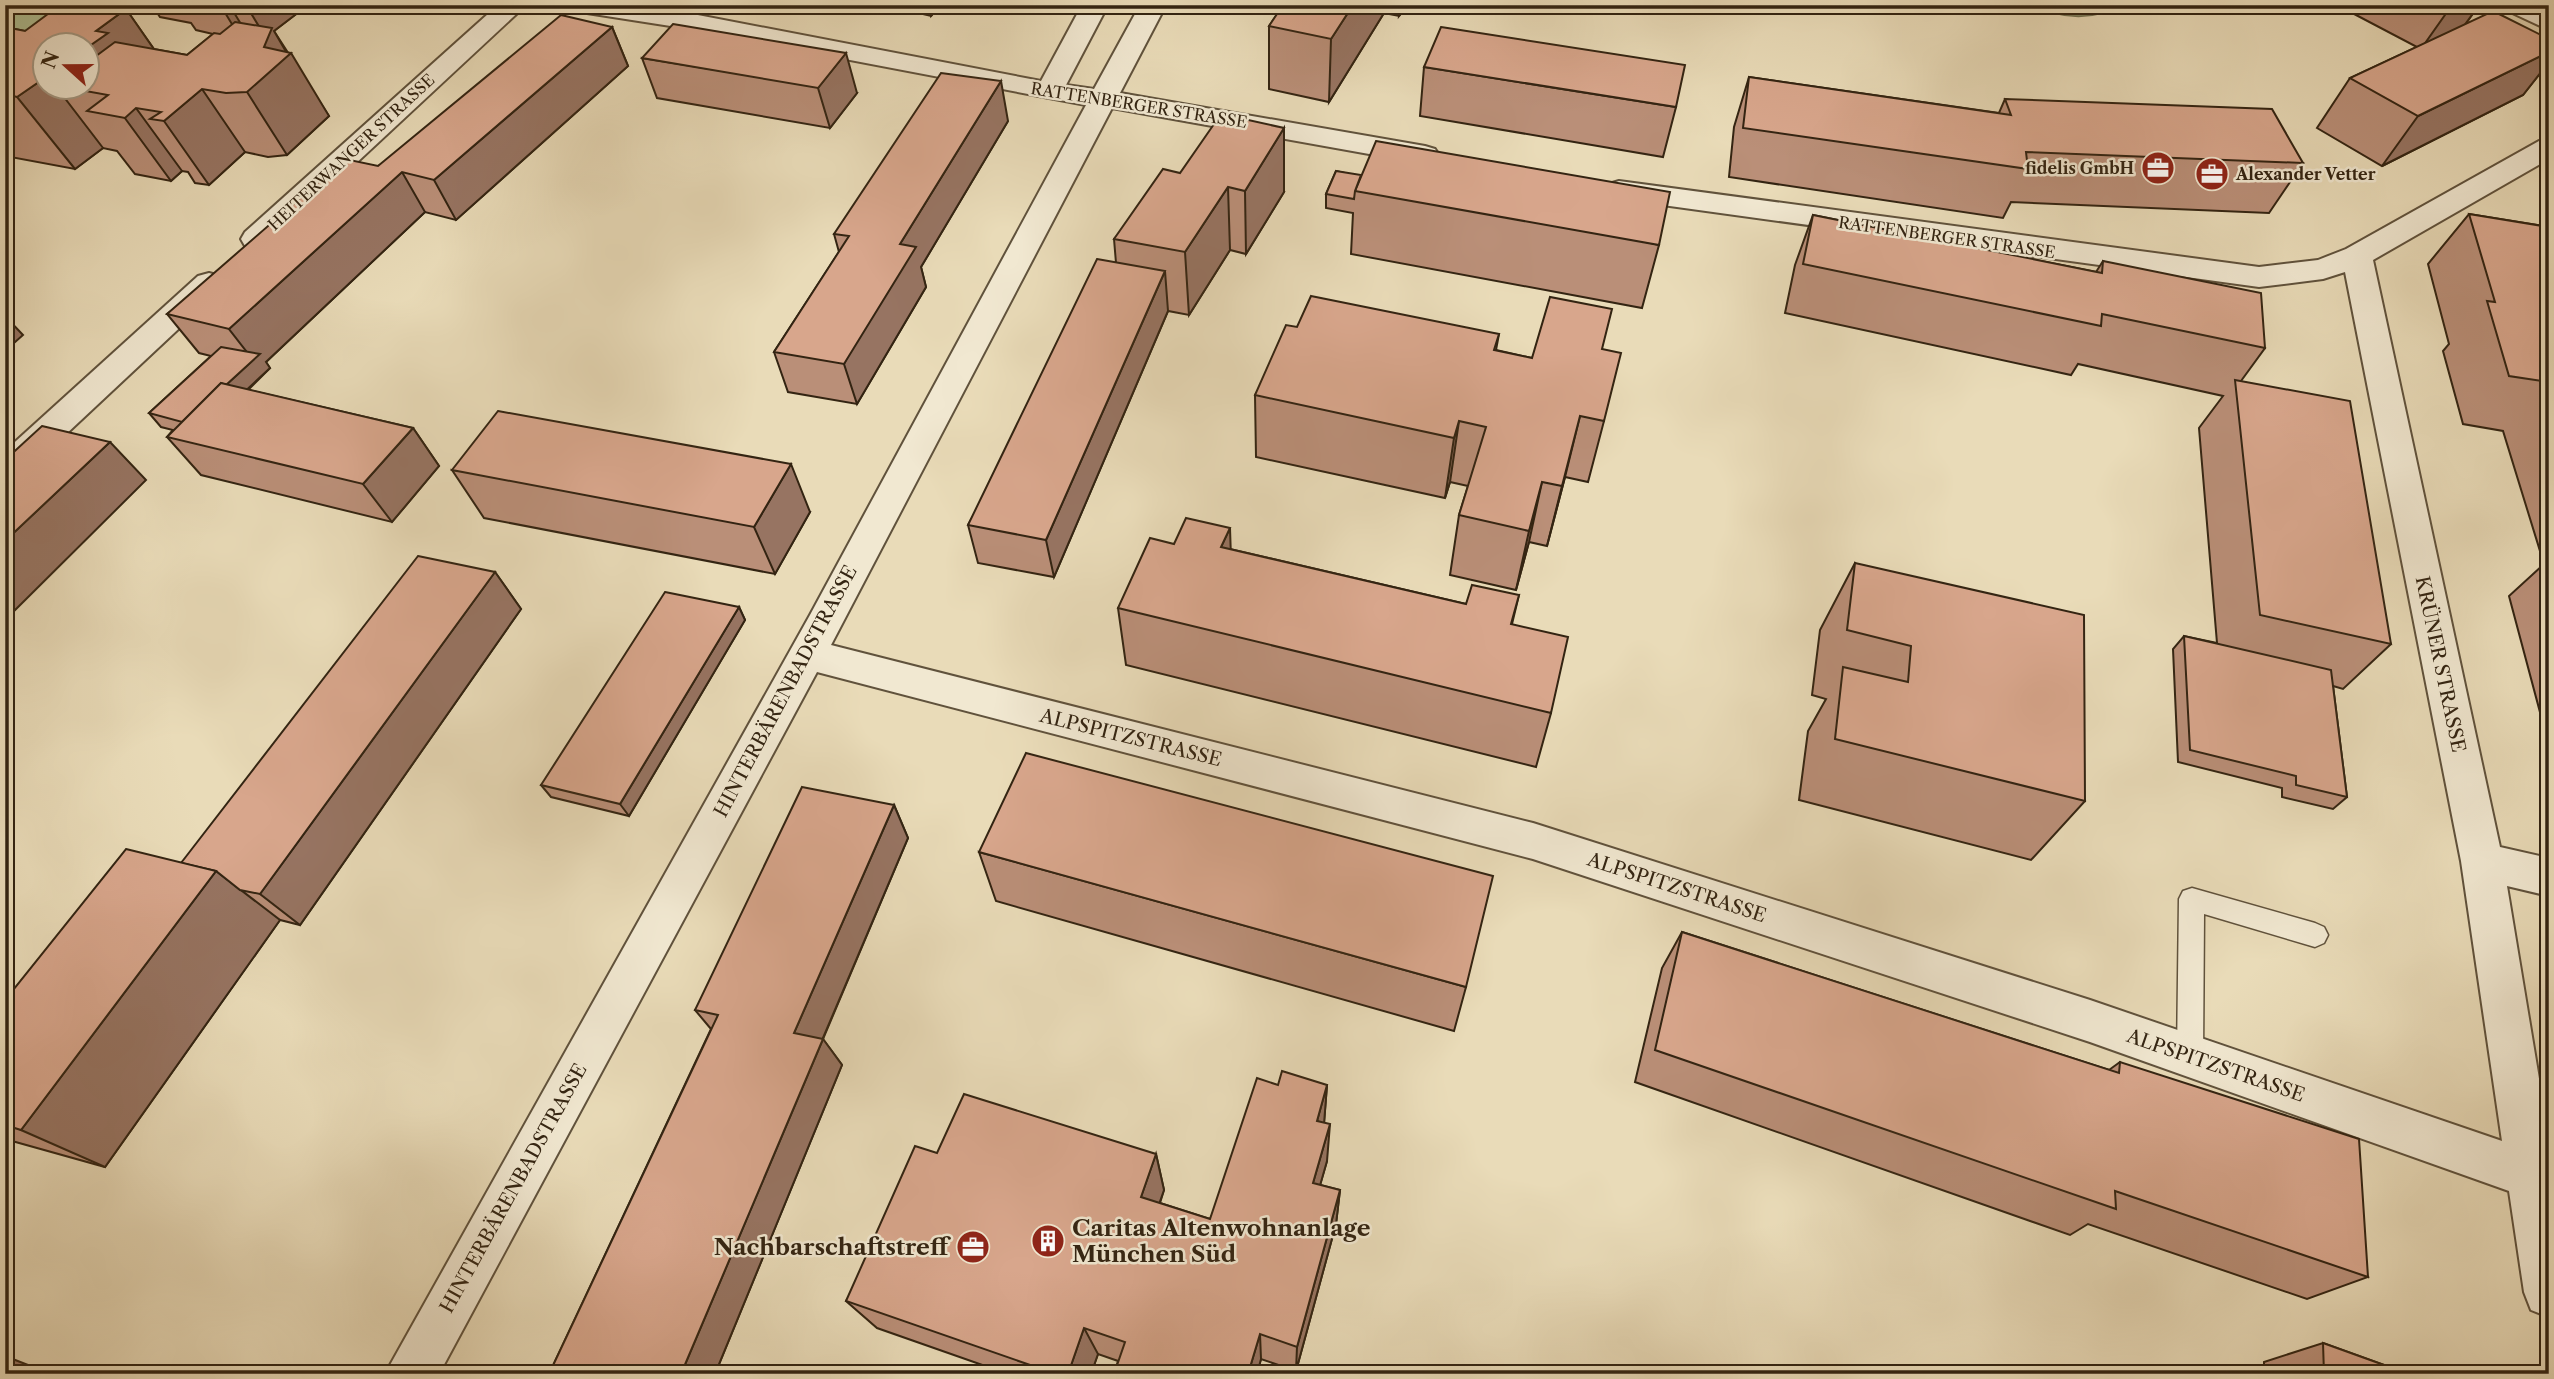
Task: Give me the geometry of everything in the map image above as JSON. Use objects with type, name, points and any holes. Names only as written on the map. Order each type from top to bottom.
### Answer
[{"type":"street","name":"HEITERWANGER STRASSE","points":[[5,471],[418,88],[513,5]]},
{"type":"street","name":"RATTENBERGER STRASSE","points":[[587,5],[690,21],[1050,91],[1210,115],[1452,160]]},
{"type":"street","points":[[1050,91],[1067,53],[1095,5]]},
{"type":"street","name":"HINTERBÄRENBADSTRASSE","points":[[411,1374],[806,654],[1153,5]]},
{"type":"street","points":[[2515,5],[2549,22]]},
{"type":"street","points":[[2357,256],[2549,147]]},
{"type":"street","name":"RATTENBERGER STRASSE","points":[[1587,185],[1926,234],[2259,277],[2323,269],[2357,256]]},
{"type":"street","name":"KRÜNER STRASSE","points":[[2357,256],[2482,861],[2549,1292]]},
{"type":"street","name":"ALPSPITZSTRASSE","points":[[806,654],[1533,841],[2190,1056],[2532,1175]]},
{"type":"street","points":[[2482,861],[2549,877]]},
{"type":"lane","points":[[2190,1056],[2192,899],[2315,935]]},
{"type":"green space","points":[[5,5],[123,5],[86,32],[32,32],[32,61],[5,91]]},
{"type":"green space","points":[[2036,5],[2120,5],[2090,16],[2067,16]]},
{"type":"building","points":[[60,5],[107,5],[126,9],[96,31],[102,32],[32,32],[32,87],[17,97],[5,94],[5,27],[25,31]]},
{"type":"building","points":[[191,5],[255,5],[249,10],[230,6],[224,11]]},
{"type":"building","points":[[1283,5],[1353,5],[1331,39],[1269,26]]},
{"type":"building","points":[[2493,11],[2549,39],[2549,52],[2418,116],[2350,78]]},
{"type":"building","points":[[561,15],[612,27],[434,180],[402,172],[229,329],[167,314],[345,159],[378,166]]},
{"type":"building","points":[[235,22],[272,28],[264,47],[291,53],[247,92],[226,93],[202,89],[164,121],[150,119],[161,112],[136,108],[125,118],[87,111],[108,95],[102,94],[102,52],[115,42],[187,55],[214,33],[220,34]]},
{"type":"building","points":[[673,24],[846,53],[818,88],[642,58]]},
{"type":"building","points":[[1441,27],[1685,65],[1676,107],[1424,67]]},
{"type":"building","points":[[941,73],[1001,81],[900,244],[916,247],[844,364],[774,352],[849,236],[834,234]]},
{"type":"building","points":[[1749,77],[2011,115],[2005,99],[2272,109],[2303,163],[2026,152],[2028,169],[1743,128]]},
{"type":"building","points":[[1221,114],[1284,128],[1245,191],[1228,187],[1185,252],[1114,239],[1163,169],[1180,173]]},
{"type":"building","points":[[1376,141],[1670,192],[1659,245],[1355,191]]},
{"type":"building","points":[[1336,171],[1361,175],[1354,199],[1326,194]]},
{"type":"building","points":[[2469,214],[2549,227],[2549,382],[2509,376],[2487,301],[2495,302]]},
{"type":"building","points":[[1813,215],[2102,273],[2103,261],[2261,293],[2265,348],[2102,314],[2101,326],[1803,264]]},
{"type":"building","points":[[1097,259],[1165,271],[1046,540],[968,525]]},
{"type":"building","points":[[1311,296],[1499,334],[1494,350],[1532,358],[1550,297],[1612,309],[1602,349],[1621,353],[1604,421],[1580,416],[1562,486],[1542,482],[1529,531],[1459,515],[1486,427],[1459,421],[1454,438],[1255,395],[1286,325],[1297,327]]},
{"type":"building","points":[[221,347],[260,354],[226,385],[221,383],[182,422],[149,413]]},
{"type":"building","points":[[2235,380],[2350,401],[2391,644],[2260,615]]},
{"type":"building","points":[[221,383],[413,428],[363,484],[167,437]]},
{"type":"building","points":[[498,411],[791,464],[754,527],[452,470]]},
{"type":"building","points":[[42,426],[110,442],[5,541],[5,460]]},
{"type":"building","points":[[1186,518],[1230,528],[1221,547],[1466,604],[1472,585],[1519,595],[1511,624],[1568,637],[1551,713],[1118,608],[1150,538],[1174,544]]},
{"type":"building","points":[[418,556],[495,572],[260,894],[240,890],[216,871],[181,863]]},
{"type":"building","points":[[1855,563],[2084,615],[2085,801],[1835,739],[1843,667],[1908,682],[1911,646],[1847,630]]},
{"type":"building","points":[[665,592],[739,607],[620,804],[541,785]]},
{"type":"building","points":[[2184,636],[2331,670],[2347,797],[2296,785],[2296,776],[2190,750]]},
{"type":"building","points":[[1026,753],[1493,876],[1466,987],[979,852]]},
{"type":"building","points":[[802,787],[894,805],[794,1033],[823,1039],[681,1374],[549,1374],[718,1015],[695,1010]]},
{"type":"building","points":[[126,849],[216,871],[21,1130],[5,1125],[5,1000]]},
{"type":"building","points":[[1682,932],[2119,1073],[2120,1062],[2359,1139],[2368,1277],[2115,1191],[2116,1209],[1655,1050]]},
{"type":"building","name":"Caritas Altenwohnanlage München Süd","points":[[1282,1071],[1327,1085],[1317,1121],[1330,1124],[1313,1183],[1340,1190],[1297,1347],[1260,1334],[1248,1374],[1114,1374],[1125,1342],[1084,1328],[1068,1374],[1056,1374],[846,1301],[915,1146],[937,1153],[964,1094],[1156,1154],[1141,1197],[1210,1219],[1257,1078],[1278,1085]]},
{"type":"building","points":[[2323,1343],[2409,1374],[2324,1374]]},
{"type":"building","points":[[5,1367],[23,1374],[5,1374]]},
{"type":"place","name":"fidelis GmbH","points":[[2158,168]]},
{"type":"place","name":"Alexander Vetter","points":[[2212,174]]},
{"type":"place","name":"Caritas Altenwohnanlage München Süd","points":[[1048,1241]]},
{"type":"place","name":"Nachbarschaftstreff","points":[[973,1247]]}]
